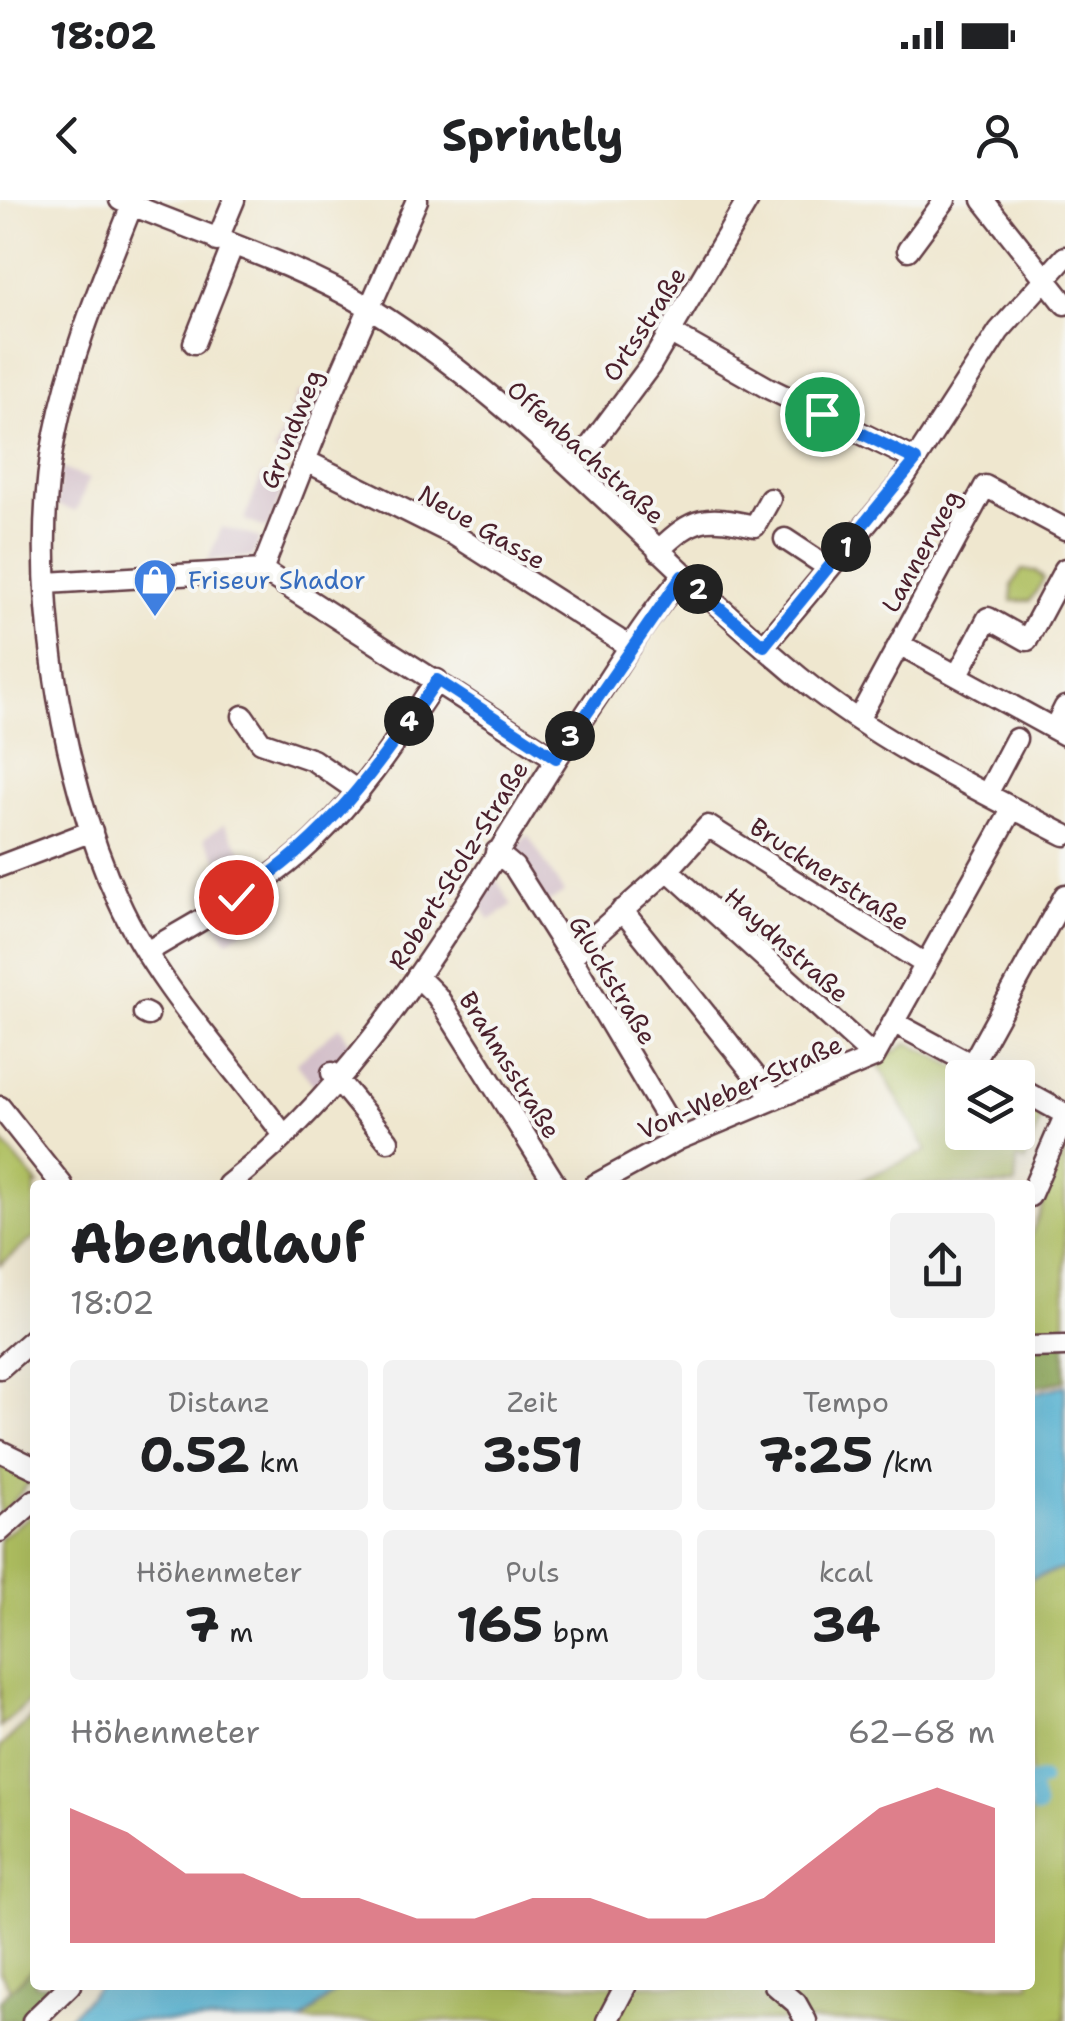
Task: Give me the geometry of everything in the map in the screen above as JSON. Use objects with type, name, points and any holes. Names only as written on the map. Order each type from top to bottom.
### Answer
[{"type":"street","points":[[194,342],[225,244],[234,200]]},
{"type":"street","name":"Grundweg","points":[[262,570],[304,460],[417,200]]},
{"type":"street","name":"Ortsstraße","points":[[573,469],[671,332],[748,200]]},
{"type":"street","points":[[908,250],[944,200]]},
{"type":"street","points":[[984,200],[1065,304]]},
{"type":"street","points":[[126,203],[63,399],[48,475],[46,578],[68,740],[92,832],[94,857],[146,952],[208,1029],[283,1134]]},
{"type":"street","name":"Offenbachstraße","points":[[126,203],[369,308],[573,469],[682,576],[858,720],[1065,835]]},
{"type":"street","points":[[764,646],[916,460],[1000,331],[1041,278],[1065,256]]},
{"type":"street","points":[[671,332],[768,388],[916,460]]},
{"type":"street","name":"Neue Gasse","points":[[304,460],[453,534],[630,646]]},
{"type":"street","name":"Lannerweg","points":[[858,720],[985,486],[1055,527]]},
{"type":"street","points":[[658,551],[686,523],[717,520],[755,526],[770,499]]},
{"type":"street","points":[[785,539],[829,568]]},
{"type":"street","points":[[23,575],[122,579],[262,570],[556,758]]},
{"type":"street","points":[[956,676],[988,618],[1030,642],[1065,570]]},
{"type":"street","name":"Robert-Stolz-Straße","points":[[234,1180],[335,1076],[372,1044],[630,646],[682,576]]},
{"type":"street","points":[[899,644],[1059,732],[1065,707]]},
{"type":"street","points":[[146,952],[274,872],[313,842],[359,792],[437,680]]},
{"type":"street","points":[[243,716],[261,742],[313,760],[359,792]]},
{"type":"street","points":[[987,794],[1016,738]]},
{"type":"street","name":"Von-Weber-Straße","points":[[604,1180],[679,1139],[874,1057],[1013,808]]},
{"type":"street","name":"Brucknerstraße","points":[[668,870],[708,826],[924,964]]},
{"type":"street","points":[[0,866],[92,832]]},
{"type":"street","name":"Gluckstraße","points":[[496,852],[514,867],[679,1139]]},
{"type":"street","points":[[571,957],[668,870]]},
{"type":"street","name":"Haydnstraße","points":[[668,870],[874,1057]]},
{"type":"street","points":[[974,1060],[1065,895]]},
{"type":"street","points":[[622,910],[773,1098]]},
{"type":"street","name":"Brahmsstraße","points":[[417,976],[437,996],[553,1180]]},
{"type":"street","points":[[893,1022],[964,1060]]},
{"type":"street","points":[[335,1076],[388,1141]]},
{"type":"street","points":[[1035,1098],[1065,1115],[1035,1184]]},
{"type":"street","points":[[0,1108],[58,1180]]},
{"type":"street","points":[[252,1166],[262,1180]]},
{"type":"street","points":[[0,1368],[30,1341]]},
{"type":"street","points":[[1035,1347],[1065,1346]]},
{"type":"street","points":[[0,1451],[30,1466]]},
{"type":"street","points":[[0,1531],[30,1504]]},
{"type":"street","points":[[33,2021],[65,1990]]},
{"type":"street","points":[[607,2021],[623,1990]]},
{"type":"street","points":[[781,1990],[796,2003],[806,2021]]},
{"type":"shaded area","points":[[298,392],[319,400],[295,461],[274,452]]},
{"type":"shaded area","points":[[61,468],[89,479],[76,512],[57,505]]},
{"type":"shaded area","points":[[262,474],[285,483],[268,529],[244,520]]},
{"type":"shaded area","points":[[222,527],[260,538],[252,557],[208,560]]},
{"type":"shaded area","points":[[224,824],[254,869],[233,883],[204,838]]},
{"type":"shaded area","points":[[528,835],[564,893],[546,904],[511,851]]},
{"type":"shaded area","points":[[494,876],[512,905],[490,920],[478,902]]},
{"type":"shaded area","points":[[248,903],[259,920],[227,941],[216,923]]},
{"type":"shaded area","points":[[340,1026],[354,1049],[316,1088],[296,1063]]},
{"type":"green space","points":[[1022,570],[1036,571],[1044,579],[1030,601],[1012,601],[1012,585]]},
{"type":"green space","points":[[909,1043],[945,1061],[945,1150],[1029,1150],[1025,1162],[1017,1159],[1015,1180],[861,1180],[927,1151],[877,1062]]},
{"type":"green space","points":[[1035,1108],[1043,1112],[1035,1134]]},
{"type":"green space","points":[[0,1139],[35,1180],[30,1180],[30,1241],[0,1265]]},
{"type":"green space","points":[[1065,1147],[1065,1336],[1035,1337],[1035,1224]]},
{"type":"green space","points":[[1065,1339],[1065,1381],[1035,1387],[1035,1341]]},
{"type":"green space","points":[[0,1463],[30,1482],[0,1516]]},
{"type":"green space","points":[[30,1516],[30,1701],[0,1727],[0,1538]]},
{"type":"green space","points":[[1065,1568],[1065,2021],[302,2021],[336,1990],[1035,1990],[1035,1577]]},
{"type":"green space","points":[[30,1719],[30,1972],[11,1990],[0,1972],[0,1747]]},
{"type":"green space","points":[[30,1972],[30,1990],[57,1990],[26,2021],[0,2021],[0,2000]]},
{"type":"water","points":[[1065,1385],[1065,1568],[1035,1577],[1035,1393]]},
{"type":"water","points":[[95,1990],[336,1990],[302,2021],[65,2021]]},
{"type":"waterway","points":[[1035,1781],[1042,1780]]},
{"type":"waterway","points":[[1035,1799],[1037,1808]]},
{"type":"place","name":"Friseur Shador","points":[[155,618]]},
{"type":"route","points":[[236,897],[313,842],[376,770],[437,680],[556,758],[682,576],[764,646],[916,460],[822,414]]}]
